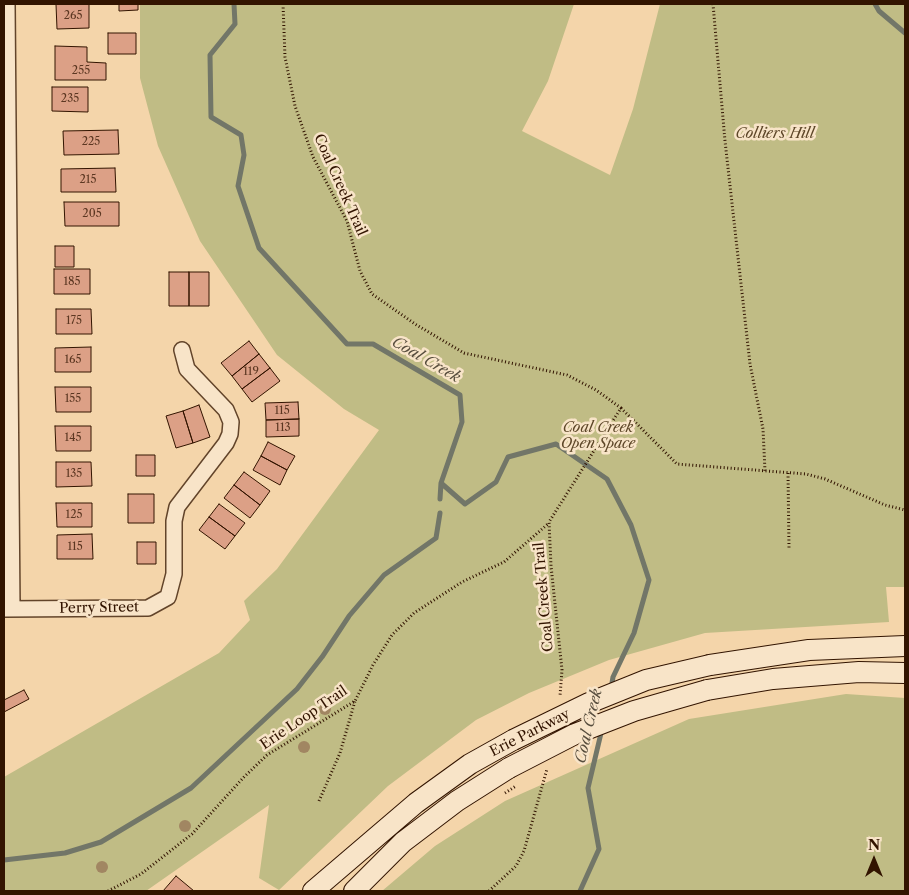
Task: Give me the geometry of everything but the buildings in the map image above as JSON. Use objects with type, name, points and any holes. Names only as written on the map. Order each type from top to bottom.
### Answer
[{"type":"main road","name":"Erie Parkway","points":[[313,891],[416,804],[470,764],[513,740],[590,703],[646,680],[710,665],[809,650],[905,646]]},
{"type":"main road","name":"Erie Parkway","points":[[354,891],[403,842],[457,801],[514,776],[583,731],[634,711],[707,690],[773,679],[859,672],[905,673]]},
{"type":"street","points":[[7,4],[8,609]]},
{"type":"street","name":"Perry Street","points":[[8,609],[148,608],[168,597],[174,574],[174,521],[177,507],[226,443],[230,434],[231,422],[226,410],[187,369],[182,350]]},
{"type":"path","name":"Coal Creek Trail","points":[[283,4],[285,56],[295,106],[313,157],[347,221],[360,271],[372,294],[415,324],[464,352],[567,375],[596,390],[621,408],[549,522],[551,566],[562,670],[559,704]]},
{"type":"path","points":[[713,4],[726,151],[750,364],[763,429],[765,471]]},
{"type":"path","points":[[621,408],[677,464],[788,473],[824,479],[885,505],[905,510]]},
{"type":"path","points":[[788,473],[789,548]]},
{"type":"path","name":"Erie Loop Trail","points":[[108,891],[141,874],[192,834],[244,777],[267,755],[355,700],[373,665],[392,635],[414,613],[462,582],[504,562],[549,522]]},
{"type":"path","points":[[319,801],[340,754],[355,700]]},
{"type":"path","points":[[489,891],[516,866],[524,851],[548,767],[540,771]]},
{"type":"path","points":[[505,793],[514,776]]},
{"type":"green space","name":"Coal Creek Open Space","points":[[140,4],[574,4],[548,81],[522,131],[610,175],[633,109],[660,4],[905,4],[905,587],[886,587],[889,622],[705,633],[609,660],[529,693],[476,720],[388,786],[279,890],[259,878],[269,805],[146,891],[4,891],[4,777],[219,653],[250,620],[244,601],[277,569],[379,430],[344,409],[277,355],[200,241],[158,146],[140,78]]},
{"type":"green space","points":[[846,694],[905,698],[905,891],[382,891],[435,846],[505,801],[689,719]]},
{"type":"waterway","name":"Coal Creek","points":[[234,4],[235,24],[210,55],[211,117],[241,135],[244,155],[238,186],[259,248],[347,344],[373,344],[460,395],[462,422],[441,483],[465,504],[496,482],[508,457],[556,444],[607,479],[631,525],[649,580],[634,633],[613,677],[611,689]]},
{"type":"waterway","points":[[875,4],[879,11],[905,33]]},
{"type":"waterway","points":[[440,499],[441,483]]},
{"type":"waterway","points":[[4,860],[65,853],[101,842],[191,788],[297,689],[322,657],[349,616],[384,575],[436,538],[440,513]]},
{"type":"waterway","name":"Coal Creek","points":[[580,891],[599,849],[588,788],[602,729]]},
{"type":"park label","name":"Colliers Hill","points":[[775,134]]}]
